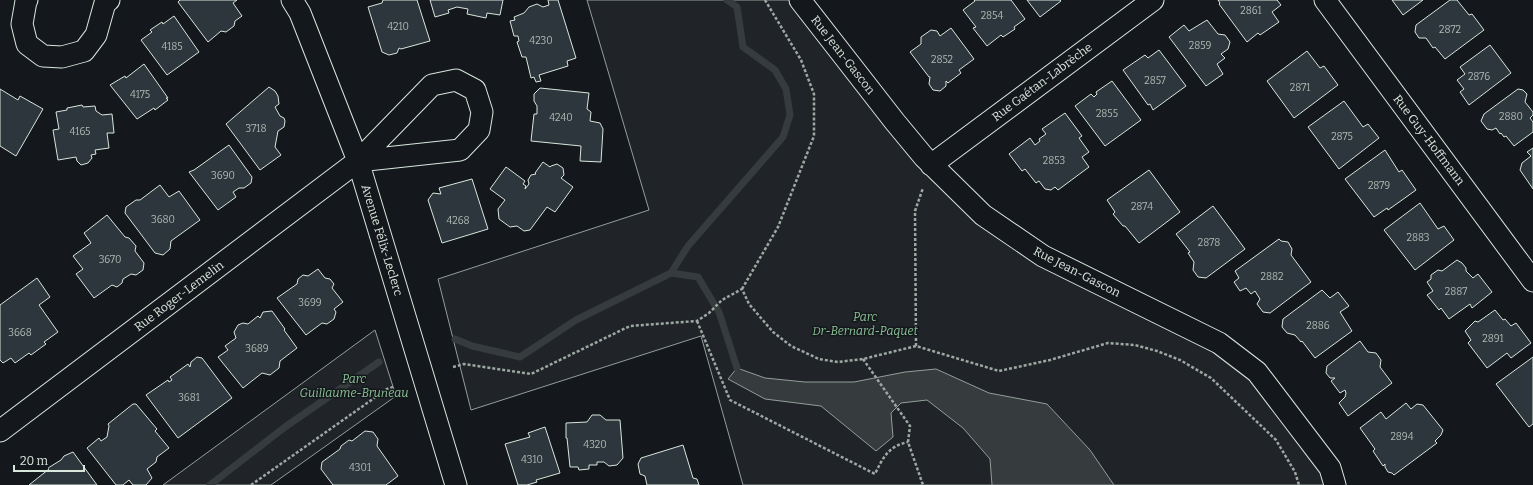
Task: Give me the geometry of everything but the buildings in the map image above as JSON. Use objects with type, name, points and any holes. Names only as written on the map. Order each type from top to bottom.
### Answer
[{"type":"street","points":[[27,0],[22,24],[27,44],[43,56],[62,57],[84,50],[96,36],[105,3],[109,0]]},
{"type":"street","name":"Avenue Félix-Leclerc","points":[[292,0],[300,13],[358,161],[456,485]]},
{"type":"street","name":"Rue Jean-Gascon","points":[[800,0],[895,122],[931,165],[983,215],[1043,256],[1219,343],[1257,372],[1330,468],[1335,485]]},
{"type":"street","name":"Rue Gaétan-Labrèche","points":[[931,165],[1153,0]]},
{"type":"street","name":"Rue Guy-Hoffmann","points":[[1325,0],[1533,281]]},
{"type":"street","name":"Rue Roger-Lemelin","points":[[0,432],[358,161],[432,85],[456,80],[475,90],[482,112],[479,130],[460,150],[358,161]]},
{"type":"path","points":[[453,368],[464,364],[531,374],[630,326],[697,320],[709,313],[722,300],[742,290],[778,227],[814,136],[814,94],[801,60],[765,0]]},
{"type":"path","points":[[916,346],[915,211],[931,165]]},
{"type":"path","points":[[742,290],[749,304],[773,332],[791,346],[819,359],[838,362],[863,359],[916,346],[999,371],[1050,360],[1108,344],[1135,345],[1157,351],[1180,360],[1216,383],[1276,440],[1295,472],[1299,485]]},
{"type":"path","points":[[697,320],[730,400],[875,474],[881,461],[888,452],[898,444],[908,442]]},
{"type":"path","points":[[863,359],[910,426],[908,442],[923,485]]},
{"type":"path","points":[[251,485],[387,389],[394,387]]},
{"type":"green space","name":"Parc Dr-Bernard-Paquet","points":[[587,0],[803,0],[983,215],[1257,372],[1335,485],[743,485],[701,336],[471,410],[438,279],[649,210]]},
{"type":"green space","name":"Parc Guillaume-Bruneau","points":[[375,330],[396,396],[271,485],[163,485]]},
{"type":"shaded area","points":[[737,368],[765,378],[805,382],[854,382],[905,372],[936,369],[989,393],[1047,404],[1090,450],[1114,485],[992,485],[990,459],[963,428],[927,400],[901,403],[891,413],[893,437],[876,451],[821,406],[765,399],[728,379]]},
{"type":"waterway","points":[[671,273],[688,246],[783,137],[790,115],[786,89],[775,70],[743,47],[737,7],[727,0]]},
{"type":"waterway","points":[[455,339],[472,346],[520,357],[576,320],[671,273],[698,277],[719,312],[737,368]]},
{"type":"waterway","points":[[210,485],[285,427],[379,362]]}]
